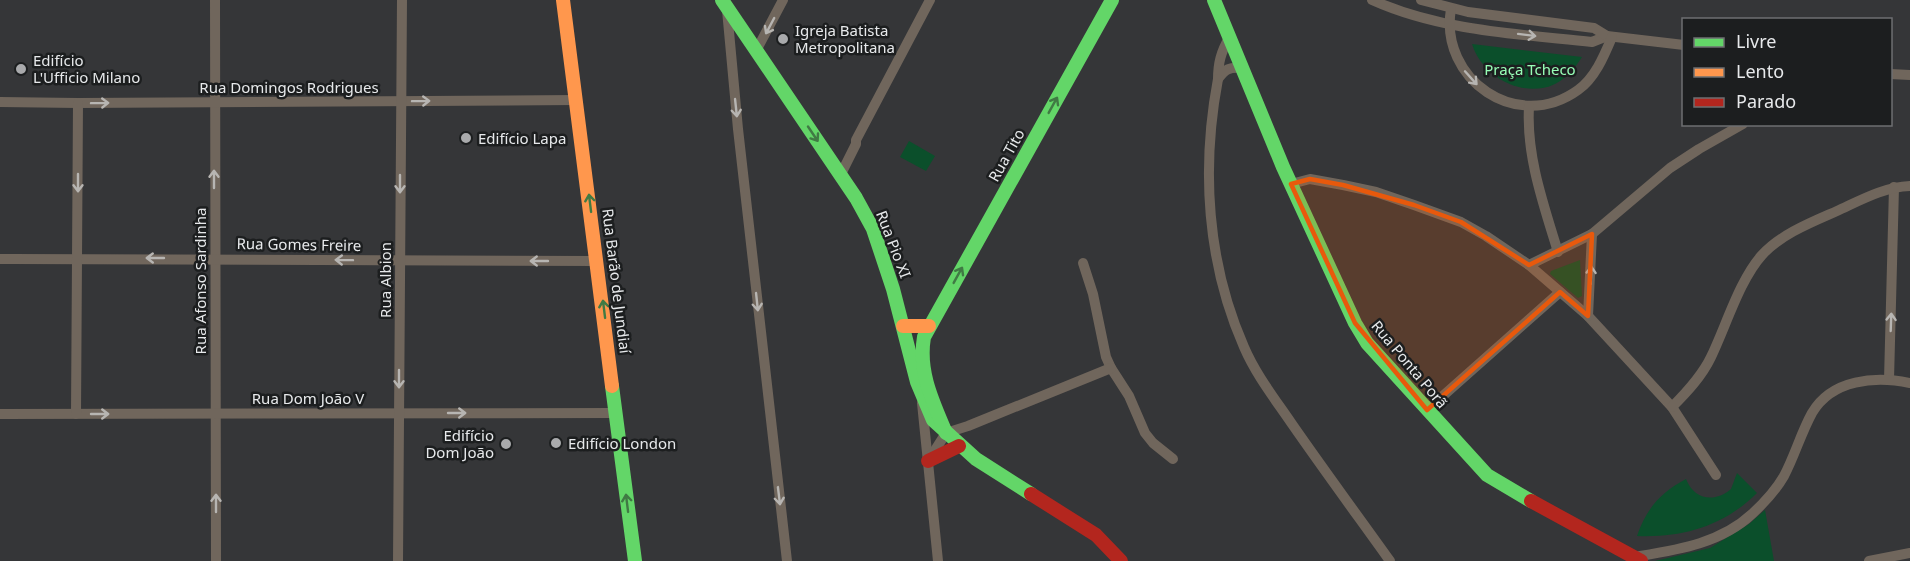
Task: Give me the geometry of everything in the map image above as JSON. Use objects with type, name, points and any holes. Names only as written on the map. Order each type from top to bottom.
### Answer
[{"type":"main road","name":"Rua Tito","points":[[929,326],[1112,0]]},
{"type":"main road","name":"Rua Ponta Porã","points":[[1214,0],[1291,184],[1354,323],[1367,343],[1487,475],[1638,559]]},
{"type":"main road","name":"Rua Barão de Jundiaí","points":[[562,2],[577,100],[635,561]]},
{"type":"main road","name":"Rua Pio XI","points":[[724,3],[838,172],[873,229],[893,289],[920,391],[930,416],[959,446],[992,471],[1086,528],[1105,543],[1121,561]]},
{"type":"main road","points":[[903,326],[929,326]]},
{"type":"main road","name":"Rua Pio XI","points":[[929,326],[921,345],[921,359],[946,432]]},
{"type":"main road","points":[[928,461],[959,446]]},
{"type":"street","name":"Rua Afonso Sardinha","points":[[215,0],[216,561]]},
{"type":"street","name":"Rua Albion","points":[[398,561],[402,0]]},
{"type":"street","points":[[756,51],[783,0]]},
{"type":"street","points":[[838,172],[852,142],[856,140],[930,0]]},
{"type":"street","points":[[1372,0],[1396,5],[1448,25],[1592,42],[1610,37],[1682,45]]},
{"type":"street","points":[[1421,0],[1451,9],[1594,28],[1610,37]]},
{"type":"street","points":[[724,3],[787,561]]},
{"type":"street","points":[[1451,9],[1448,25],[1454,49],[1470,78],[1485,91],[1503,101],[1529,107],[1559,100],[1579,89],[1601,62],[1610,37]]},
{"type":"street","points":[[1229,38],[1218,63],[1218,80],[1212,110],[1208,178],[1215,249],[1234,322],[1244,347],[1268,390],[1390,561]]},
{"type":"street","points":[[1218,80],[1225,69],[1242,68]]},
{"type":"street","points":[[1892,74],[1910,75]]},
{"type":"street","name":"Rua Domingos Rodrigues","points":[[0,102],[78,104],[577,100]]},
{"type":"street","points":[[76,414],[78,104]]},
{"type":"street","points":[[1529,107],[1530,143],[1543,202],[1558,252]]},
{"type":"street","points":[[1529,265],[1592,234],[1670,168],[1739,126]]},
{"type":"street","points":[[1291,184],[1310,179],[1376,192],[1461,222],[1529,265],[1588,316],[1672,407],[1716,475]]},
{"type":"street","points":[[1672,407],[1689,389],[1710,358],[1750,271],[1762,255],[1804,226],[1894,187],[1910,186]]},
{"type":"street","points":[[1889,380],[1894,187]]},
{"type":"street","points":[[1588,316],[1592,234]]},
{"type":"street","name":"Rua Gomes Freire","points":[[0,259],[598,261]]},
{"type":"street","points":[[1083,263],[1111,368],[1129,396],[1145,433],[1153,443],[1173,459]]},
{"type":"street","points":[[1426,410],[1560,292]]},
{"type":"street","points":[[928,461],[946,432],[968,426],[1111,368]]},
{"type":"street","points":[[1638,559],[1696,545],[1737,527],[1765,502],[1783,477],[1813,411],[1836,390],[1860,381],[1889,380],[1910,383]]},
{"type":"street","points":[[920,391],[938,561]]},
{"type":"street","name":"Rua Dom João V","points":[[0,414],[616,413]]},
{"type":"street","points":[[1869,561],[1910,553]]},
{"type":"highlighted area","points":[[1310,179],[1343,185],[1414,205],[1461,222],[1529,265],[1592,234],[1588,316],[1560,292],[1427,410],[1355,323],[1291,184]]},
{"type":"green space","name":"Praça Tcheco","points":[[1472,44],[1582,57],[1559,82],[1543,88],[1530,89],[1517,87],[1494,75],[1477,56]]},
{"type":"green space","points":[[909,141],[935,156],[926,171],[900,157]]},
{"type":"green space","points":[[1580,260],[1582,296],[1578,298],[1550,274],[1551,271]]},
{"type":"green space","points":[[1737,473],[1757,493],[1731,514],[1702,528],[1686,532],[1637,536],[1655,502],[1677,484],[1686,479],[1694,491],[1712,498],[1731,489]]},
{"type":"green space","points":[[1765,510],[1774,561],[1655,561],[1710,548],[1749,524]]},
{"type":"traffic: fast","points":[[722,0],[856,198],[873,229],[893,289],[917,382],[933,420],[976,459],[1031,494]]},
{"type":"traffic: fast","points":[[946,433],[925,375],[924,337],[1112,0]]},
{"type":"traffic: fast","points":[[1214,0],[1283,167],[1355,323],[1367,343],[1487,475],[1531,501]]},
{"type":"traffic: fast","points":[[612,386],[635,561]]},
{"type":"traffic: slow","points":[[563,0],[612,386]]},
{"type":"traffic: slow","points":[[903,326],[929,326]]},
{"type":"traffic: jam","points":[[928,461],[959,446]]},
{"type":"traffic: jam","points":[[1031,494],[1096,535],[1121,561]]},
{"type":"traffic: jam","points":[[1531,501],[1641,561]]},
{"type":"place","name":"Igreja Batista Metropolitana","points":[[783,39]]},
{"type":"place","name":"Edifício L'Ufficio Milano","points":[[21,69]]},
{"type":"place","name":"Edifício Lapa","points":[[466,138]]},
{"type":"place","name":"Edifício London","points":[[556,443]]},
{"type":"place","name":"Edifício Dom João","points":[[506,444]]}]
